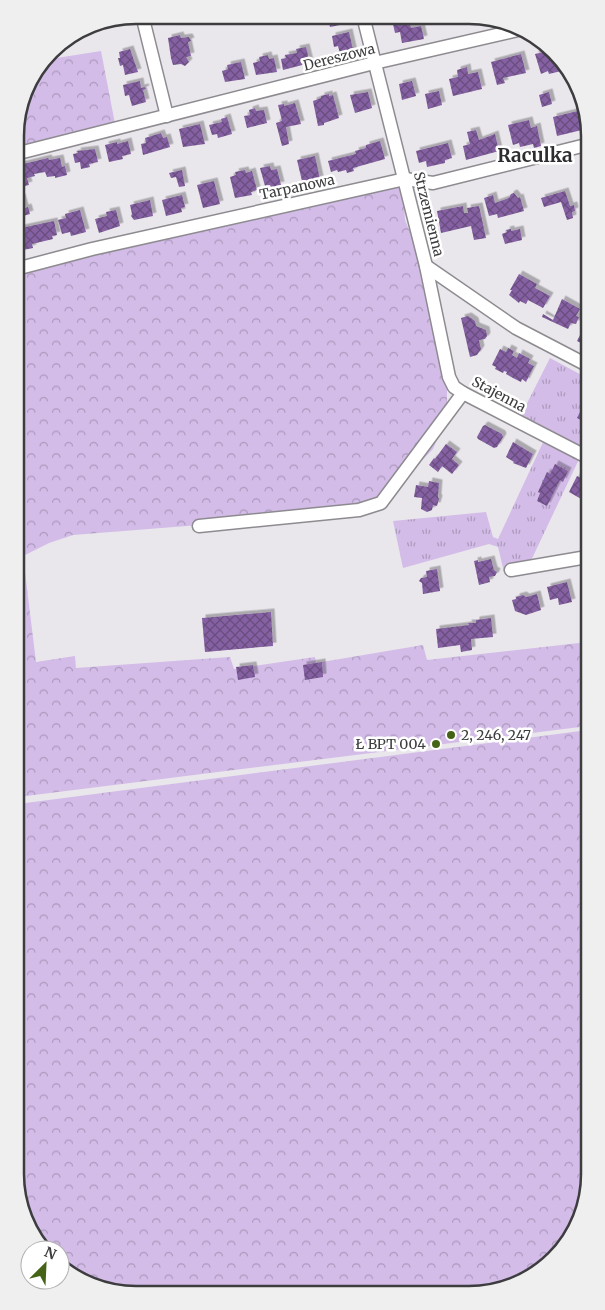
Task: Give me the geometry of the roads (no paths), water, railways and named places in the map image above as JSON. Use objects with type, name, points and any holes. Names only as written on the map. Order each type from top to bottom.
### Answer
[{"type":"street","points":[[144,24],[167,116]]},
{"type":"street","name":"Strzemienna","points":[[365,24],[426,266],[516,328],[581,361]]},
{"type":"street","name":"Dereszowa","points":[[24,152],[375,63],[510,32]]},
{"type":"street","name":"Tarpanowa","points":[[24,267],[110,245],[405,179],[433,183],[581,146]]},
{"type":"street","name":"Stajenna","points":[[426,266],[449,377],[454,387],[581,454]]},
{"type":"street","points":[[199,526],[359,510],[381,503],[463,393]]},
{"type":"street","points":[[511,570],[581,558]]},
{"type":"place","name":"2, 246, 247","points":[[451,735]]},
{"type":"place","name":"Ł BPT 004","points":[[436,744]]},
{"type":"district","name":"Raculka","points":[[535,155]]}]
